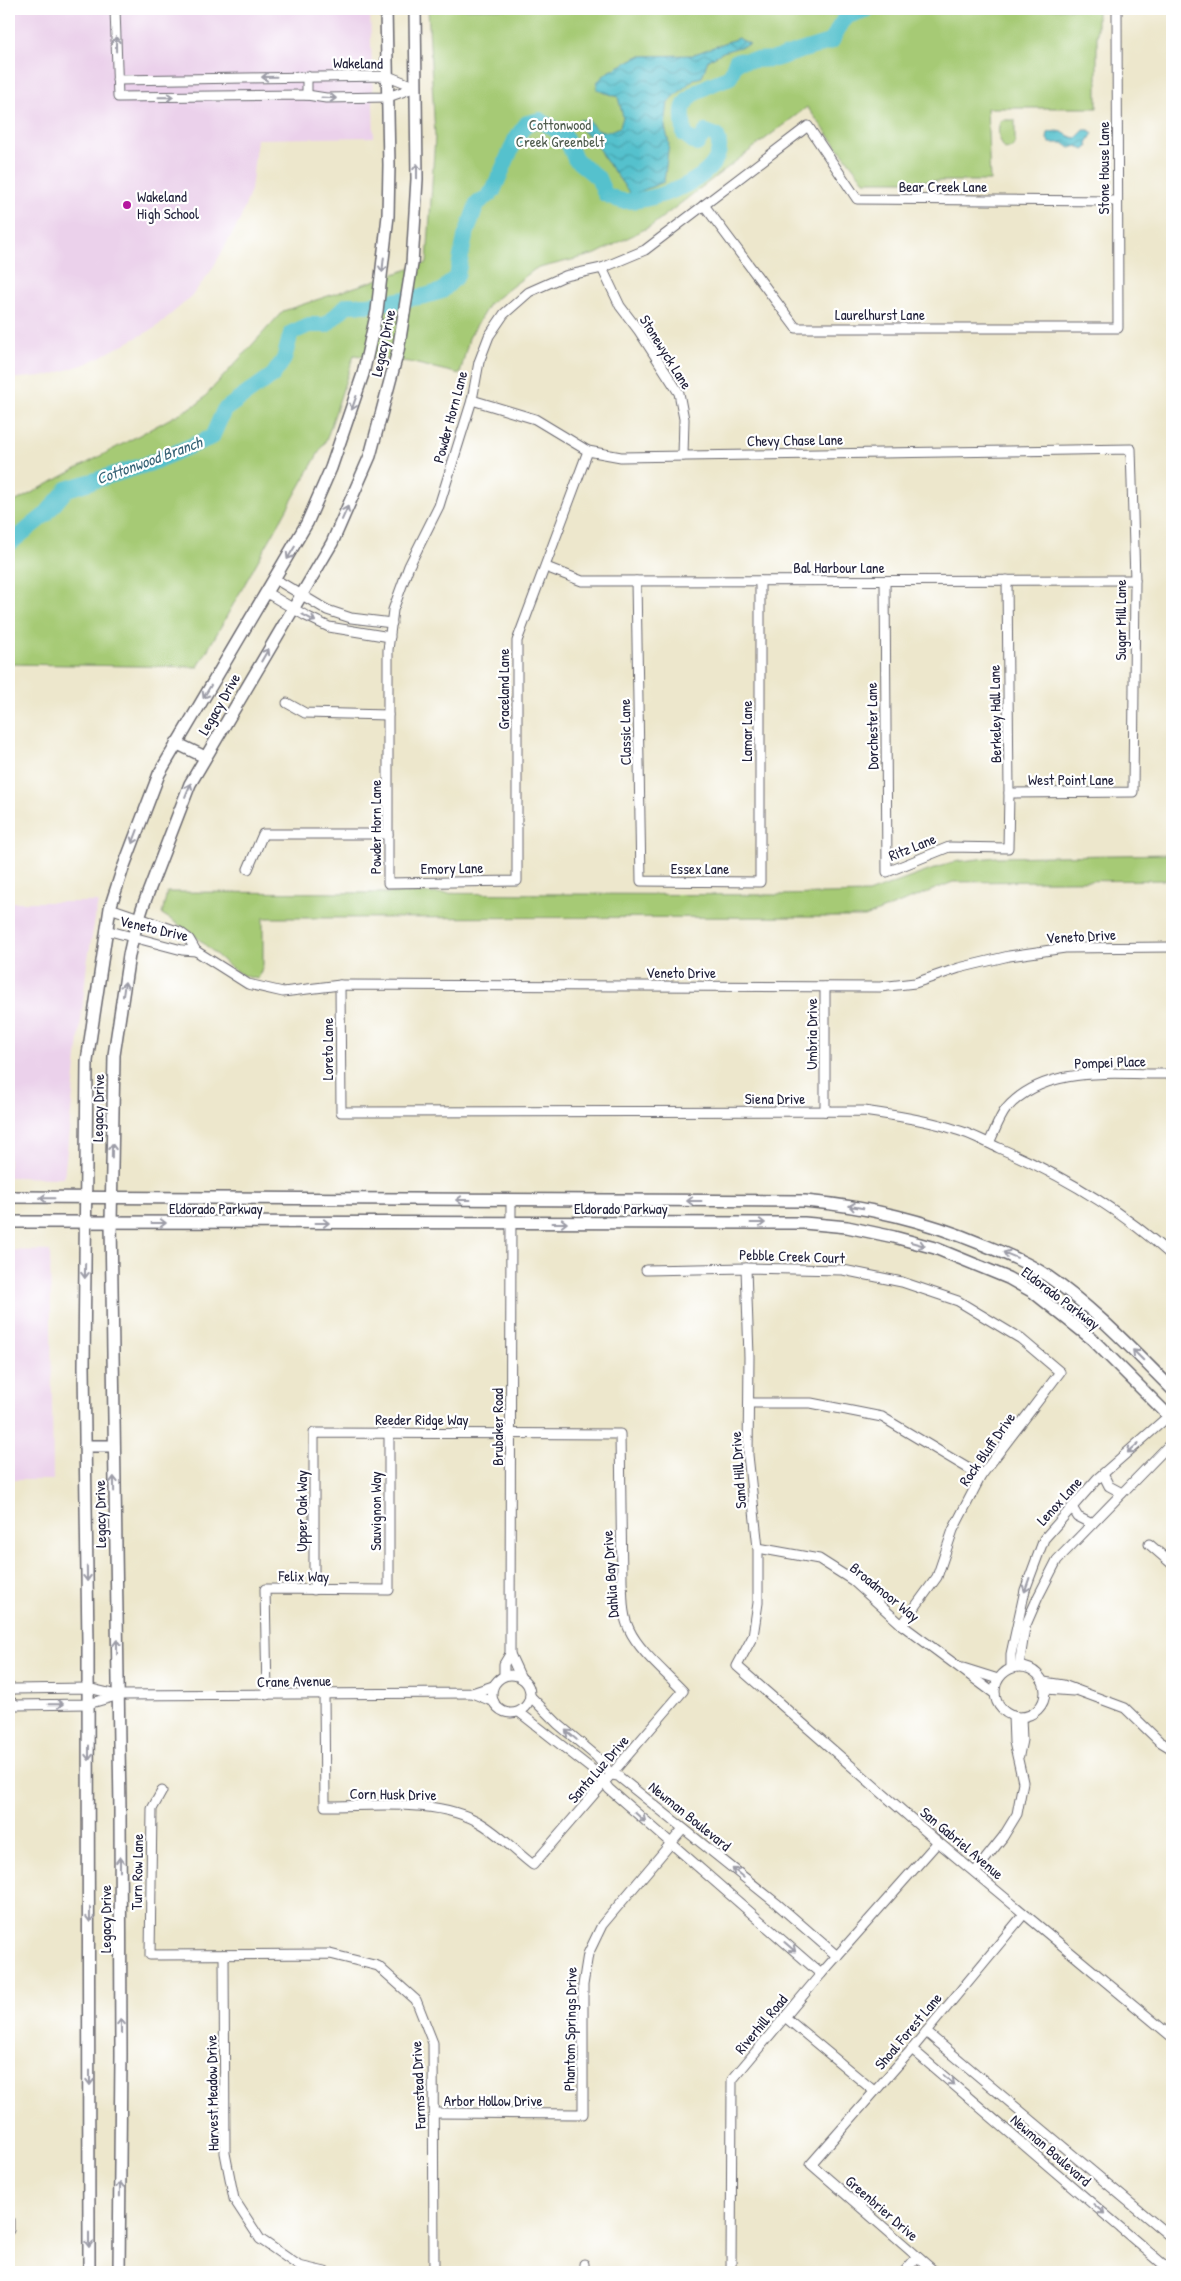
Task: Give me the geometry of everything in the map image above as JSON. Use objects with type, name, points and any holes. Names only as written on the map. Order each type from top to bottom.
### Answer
[{"type":"main road","name":"Legacy Drive","points":[[89,2272],[88,1688],[85,1446],[87,1061],[110,908],[122,871],[160,774],[176,743],[307,523],[330,468],[357,394],[367,357],[380,288],[388,216],[386,9]]},
{"type":"main road","name":"Legacy Drive","points":[[118,2272],[121,2044],[111,1223],[114,1055],[133,937],[190,784],[332,543],[370,456],[398,351],[410,283],[417,162],[415,9]]},
{"type":"main road","points":[[176,743],[206,757]]},
{"type":"main road","name":"Eldorado Parkway","points":[[9,1197],[86,1199],[804,1201],[851,1206],[925,1223],[1017,1258],[1045,1274],[1106,1323],[1172,1389]]},
{"type":"main road","name":"Eldorado Parkway","points":[[9,1222],[804,1223],[847,1227],[935,1248],[1008,1278],[1032,1292],[1092,1339],[1171,1416]]},
{"type":"main road","points":[[85,1446],[114,1446]]},
{"type":"street","points":[[115,9],[118,97],[308,95],[326,98],[388,97],[416,87]]},
{"type":"street","name":"Stone House Lane","points":[[1117,9],[1118,328]]},
{"type":"street","points":[[307,76],[308,95]]},
{"type":"street","name":"Wakeland","points":[[117,80],[388,76],[416,87]]},
{"type":"street","name":"Bear Creek Lane","points":[[808,126],[856,198],[1117,201]]},
{"type":"street","name":"Powder Horn Lane","points":[[388,883],[388,715],[390,637],[393,610],[409,566],[439,506],[472,400],[479,362],[489,336],[504,314],[529,292],[565,276],[602,268],[644,250],[808,126]]},
{"type":"street","name":"Laurelhurst Lane","points":[[704,205],[796,328],[1118,328]]},
{"type":"street","name":"Stonewyck Lane","points":[[602,268],[620,306],[639,331],[678,393],[684,419],[683,456]]},
{"type":"street","name":"Chevy Chase Lane","points":[[472,400],[535,419],[588,451],[621,457],[1131,449]]},
{"type":"street","name":"Sugar Mill Lane","points":[[1131,449],[1134,580],[1133,792]]},
{"type":"street","name":"Graceland Lane","points":[[517,881],[517,641],[588,451]]},
{"type":"street","name":"Bal Harbour Lane","points":[[546,567],[582,581],[1134,580]]},
{"type":"street","points":[[275,579],[315,605],[340,615],[392,623]]},
{"type":"street","name":"Dorchester Lane","points":[[885,580],[887,872]]},
{"type":"street","name":"Berkeley Hall Lane","points":[[1007,580],[1008,848]]},
{"type":"street","name":"Classic Lane","points":[[636,581],[641,881]]},
{"type":"street","name":"Lamar Lane","points":[[760,581],[760,882]]},
{"type":"street","points":[[267,593],[329,627],[390,637]]},
{"type":"street","points":[[287,703],[305,714],[388,715]]},
{"type":"street","name":"West Point Lane","points":[[1009,793],[1133,792]]},
{"type":"street","points":[[248,870],[263,834],[388,834]]},
{"type":"street","name":"Ritz Lane","points":[[887,872],[949,848],[1008,848]]},
{"type":"street","name":"Emory Lane","points":[[388,883],[517,881]]},
{"type":"street","name":"Essex Lane","points":[[641,881],[760,882]]},
{"type":"street","name":"Veneto Drive","points":[[110,908],[180,932],[189,939],[196,951],[248,984],[283,992],[340,985],[880,987],[915,983],[960,968],[1001,958],[1065,948],[1172,947]]},
{"type":"street","name":"Veneto Drive","points":[[106,930],[182,950],[196,951]]},
{"type":"street","name":"Loreto Lane","points":[[340,985],[341,1112]]},
{"type":"street","name":"Umbria Drive","points":[[825,986],[825,1111]]},
{"type":"street","name":"Pompei Place","points":[[989,1143],[1006,1110],[1026,1092],[1048,1081],[1075,1075],[1172,1074]]},
{"type":"street","name":"Siena Drive","points":[[341,1112],[864,1111],[913,1118],[958,1130],[1032,1162],[1088,1192],[1171,1253]]},
{"type":"street","name":"Brubaker Road","points":[[511,1200],[510,1654],[521,1678]]},
{"type":"street","name":"Pebble Creek Court","points":[[646,1270],[746,1268],[843,1270],[902,1282],[958,1300],[1022,1339],[1060,1372]]},
{"type":"street","name":"Sand Hill Drive","points":[[737,1666],[753,1636],[758,1603],[758,1548],[748,1455],[749,1403],[746,1268]]},
{"type":"street","name":"Rock Bluff Drive","points":[[902,1625],[937,1577],[953,1530],[981,1476],[1060,1372]]},
{"type":"street","points":[[749,1403],[811,1403],[882,1417],[981,1476]]},
{"type":"street","name":"Lenox Lane","points":[[1015,1667],[1011,1654],[1025,1590],[1044,1539],[1103,1474],[1171,1416]]},
{"type":"street","name":"Reeder Ridge Way","points":[[314,1433],[620,1434]]},
{"type":"street","name":"Upper Oak Way","points":[[314,1433],[314,1590]]},
{"type":"street","name":"Sauvignon Way","points":[[388,1590],[389,1433]]},
{"type":"street","name":"Dahlia Bay Drive","points":[[620,1434],[622,1582],[628,1628],[638,1644],[683,1691]]},
{"type":"street","points":[[1015,1667],[1034,1670],[1045,1686],[1042,1705],[1029,1715],[1017,1716],[1001,1708],[995,1694],[998,1679],[1015,1667],[1025,1627],[1038,1596],[1057,1560],[1172,1442]]},
{"type":"street","points":[[1103,1474],[1109,1486],[1122,1493]]},
{"type":"street","points":[[1072,1507],[1078,1517],[1092,1524]]},
{"type":"street","points":[[1149,1544],[1172,1564]]},
{"type":"street","name":"Broadmoor Way","points":[[758,1548],[819,1559],[852,1580],[902,1625],[995,1694]]},
{"type":"street","name":"Felix Way","points":[[267,1695],[265,1589],[388,1590]]},
{"type":"street","name":"Brubaker Road","points":[[504,1676],[504,1664],[510,1654]]},
{"type":"street","name":"San Gabriel Avenue","points":[[737,1666],[938,1842],[1172,2038]]},
{"type":"street","name":"Broadmoor Way","points":[[958,1667],[998,1679]]},
{"type":"street","points":[[504,1676],[521,1678],[529,1687],[529,1701],[519,1712],[513,1713],[501,1709],[494,1702],[493,1686],[504,1676]]},
{"type":"street","name":"Crane Avenue","points":[[9,1693],[13,1689],[88,1688],[117,1695],[472,1693],[493,1686]]},
{"type":"street","points":[[1045,1686],[1083,1692],[1125,1708],[1160,1741],[1172,1749]]},
{"type":"street","name":"Santa Luz Drive","points":[[533,1865],[683,1691]]},
{"type":"street","name":"Crane Avenue","points":[[472,1693],[494,1702]]},
{"type":"street","name":"Corn Husk Drive","points":[[324,1694],[325,1806],[427,1807],[457,1812],[484,1825],[533,1865]]},
{"type":"street","name":"Crane Avenue","points":[[9,1700],[16,1705],[88,1704],[117,1695]]},
{"type":"street","name":"Newman Boulevard","points":[[530,1696],[558,1724],[596,1756],[609,1778],[609,1789],[821,1974]]},
{"type":"street","name":"Newman Boulevard","points":[[519,1712],[609,1778],[618,1776],[776,1903],[837,1956]]},
{"type":"street","points":[[974,1872],[1003,1837],[1017,1814],[1023,1782],[1019,1758],[1022,1740],[1017,1716]]},
{"type":"street","name":"Turn Row Lane","points":[[150,1955],[152,1809],[162,1791]]},
{"type":"street","name":"Phantom Springs Drive","points":[[582,2114],[583,1985],[588,1954],[602,1925],[683,1829]]},
{"type":"street","name":"Riverhill Road","points":[[730,2272],[732,2080],[821,1974],[938,1842]]},
{"type":"street","name":"Shoal Forest Lane","points":[[811,2164],[926,2032],[1024,1914]]},
{"type":"street","name":"Farmstead Drive","points":[[150,1955],[330,1954],[378,1966],[416,2000],[433,2043],[434,2272]]},
{"type":"street","name":"Harvest Meadow Drive","points":[[224,1955],[225,2153],[234,2199],[260,2239],[299,2266],[325,2272]]},
{"type":"street","points":[[785,2017],[874,2091]]},
{"type":"street","name":"Newman Boulevard","points":[[926,2032],[1172,2238]]},
{"type":"street","name":"Newman Boulevard","points":[[912,2048],[1172,2270]]},
{"type":"street","name":"Arbor Hollow Drive","points":[[434,2113],[582,2114]]},
{"type":"street","name":"Greenbrier Drive","points":[[811,2164],[935,2272]]},
{"type":"street","points":[[9,2220],[9,2230]]},
{"type":"street","points":[[904,2272],[916,2257]]},
{"type":"shaded area","name":"Wakeland High School","points":[[9,9],[370,9],[374,137],[257,139],[251,190],[240,220],[211,271],[191,297],[155,328],[88,363],[51,375],[9,379]]},
{"type":"shaded area","points":[[9,902],[98,902],[87,964],[64,1178],[9,1177]]},
{"type":"shaded area","points":[[9,1250],[50,1251],[53,1480],[9,1480]]},
{"type":"green space","name":"Cottonwood Creek Greenbelt","points":[[428,9],[1097,9],[1097,108],[987,108],[990,181],[864,181],[807,107],[651,226],[596,254],[535,269],[489,304],[469,338],[460,374],[409,362],[354,355],[327,438],[198,667],[9,664],[9,505],[199,403],[283,311],[427,263],[435,136]]},
{"type":"green space","points":[[1001,120],[1015,120],[1015,143],[1012,148],[1005,149],[1001,143],[998,131]]},
{"type":"green space","points":[[1172,854],[1172,880],[953,882],[865,917],[263,918],[263,965],[258,979],[244,976],[230,967],[192,933],[162,914],[167,892],[777,895],[868,893],[953,862],[996,857]]},
{"type":"water","points":[[764,9],[825,9],[802,16],[795,16]]},
{"type":"water","points":[[738,38],[750,44],[723,52],[708,60],[702,77],[694,79],[668,102],[665,127],[669,143],[664,182],[631,195],[602,155],[595,140],[582,131],[579,120],[588,120],[596,129],[607,132],[620,127],[623,117],[618,97],[597,90],[597,82],[608,72],[639,56],[692,55]]},
{"type":"water","points":[[1084,130],[1089,130],[1093,133],[1087,143],[1088,147],[1084,150],[1077,146],[1070,148],[1063,143],[1050,143],[1047,139],[1048,133],[1053,131],[1076,138]]},
{"type":"waterway","name":"Cottonwood Branch","points":[[488,196],[493,191],[516,138],[527,123],[540,120],[565,136],[575,159],[598,178],[605,194],[614,198],[623,201],[653,197],[687,184],[702,175],[713,163],[719,150],[717,136],[706,132],[697,144],[684,134],[683,110],[689,98],[709,85],[730,77],[736,61],[775,59],[832,41],[840,25],[848,16],[868,9]]},
{"type":"waterway","name":"Cottonwood Branch","points":[[9,544],[45,515],[67,489],[151,463],[212,437],[224,410],[273,375],[284,359],[291,333],[309,325],[326,325],[347,305],[368,305],[425,296],[442,291],[457,276],[465,237],[477,204],[482,200]]},
{"type":"place","name":"Wakeland High School","points":[[127,205]]}]
